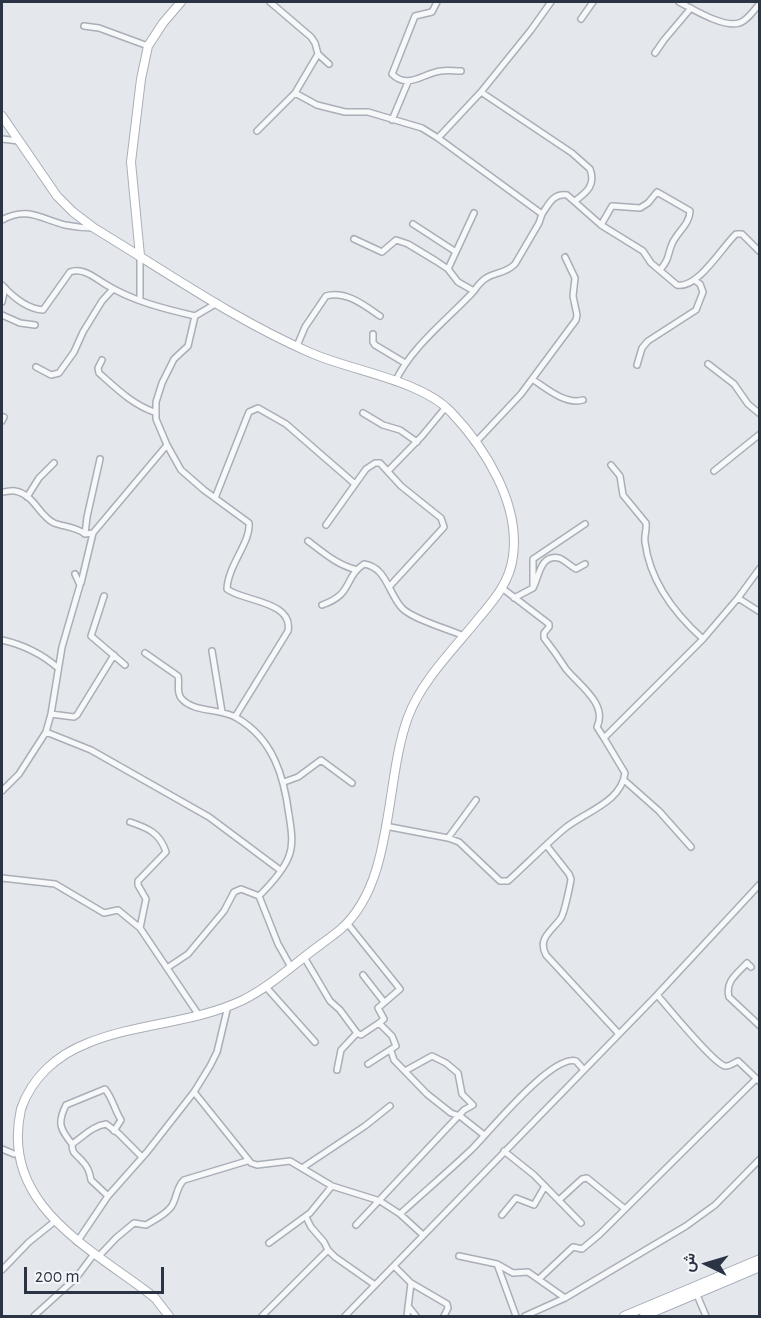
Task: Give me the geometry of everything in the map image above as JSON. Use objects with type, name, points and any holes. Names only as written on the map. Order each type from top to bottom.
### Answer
[{"type":"main road","points":[[645,1317],[697,1294],[746,1269],[759,1259]]},
{"type":"main road","points":[[624,1317],[746,1269],[759,1267]]},
{"type":"street","points":[[140,300],[140,256],[131,162],[141,79],[148,46],[154,35],[181,2]]},
{"type":"street","points":[[270,2],[311,37],[318,54],[329,64]]},
{"type":"street","points":[[438,2],[432,12],[415,16],[394,66],[393,76],[408,82],[441,71],[460,71]]},
{"type":"street","points":[[438,138],[481,92],[551,2]]},
{"type":"street","points":[[581,19],[593,2]]},
{"type":"street","points":[[679,2],[712,18],[737,24],[744,21],[759,3]]},
{"type":"street","points":[[655,53],[691,8]]},
{"type":"street","points":[[84,26],[99,28],[148,46]]},
{"type":"street","points":[[257,131],[295,93],[318,54]]},
{"type":"street","points":[[392,120],[408,82]]},
{"type":"street","points":[[481,92],[572,153],[590,169],[592,182],[590,189],[575,201]]},
{"type":"street","points":[[295,93],[321,107],[345,112],[368,112],[422,128],[542,214]]},
{"type":"street","points":[[2,116],[57,196],[94,228],[218,303],[297,346],[395,382],[431,397],[446,407],[475,443],[499,481],[508,499],[512,520],[514,553],[502,588],[424,686],[408,717],[398,753],[373,884],[362,904],[347,923],[266,987],[228,1006],[89,1042],[60,1056],[39,1076],[23,1103],[15,1130],[14,1154],[17,1169],[30,1197],[77,1242],[146,1291],[170,1317]]},
{"type":"street","points":[[2,139],[19,141]]},
{"type":"street","points":[[601,225],[612,206],[640,208],[648,203],[657,192],[690,211],[690,218],[672,244],[668,261],[660,270]]},
{"type":"street","points":[[395,382],[405,363],[486,277],[504,271],[515,264],[539,224],[542,214],[555,196],[560,194],[567,195],[601,225],[643,251],[649,261],[676,285],[687,286],[736,234],[742,234],[759,252]]},
{"type":"street","points":[[2,220],[13,214],[24,213],[64,225],[94,228]]},
{"type":"street","points":[[448,270],[474,213]]},
{"type":"street","points":[[413,224],[456,252]]},
{"type":"street","points":[[354,239],[382,252],[391,242],[400,241],[448,270],[458,282],[474,291]]},
{"type":"street","points":[[475,443],[501,417],[576,320],[573,296],[574,278],[565,257]]},
{"type":"street","points":[[3,287],[28,306],[43,310],[70,272],[75,270],[140,300],[195,316],[218,303]]},
{"type":"street","points":[[637,365],[642,348],[648,341],[696,310],[703,292],[694,280]]},
{"type":"street","points":[[2,302],[3,287]]},
{"type":"street","points":[[36,367],[51,375],[59,373],[74,352],[93,314],[113,289]]},
{"type":"street","points":[[297,346],[305,327],[326,296],[336,295],[355,300],[380,316]]},
{"type":"street","points":[[2,315],[20,323],[35,325]]},
{"type":"street","points":[[195,316],[188,346],[169,366],[154,412],[167,446],[181,470],[249,522],[249,534],[231,571],[227,589],[236,594],[266,602],[284,616],[289,626],[235,717]]},
{"type":"street","points":[[373,334],[375,345],[405,363]]},
{"type":"street","points":[[102,360],[98,368],[99,373],[139,407],[154,412]]},
{"type":"street","points":[[708,364],[734,384],[748,404],[759,414]]},
{"type":"street","points":[[531,379],[569,400],[584,400]]},
{"type":"street","points":[[388,471],[417,442],[446,407]]},
{"type":"street","points":[[215,498],[249,412],[258,408],[286,424],[355,484]]},
{"type":"street","points":[[363,413],[383,425],[400,430],[417,442]]},
{"type":"street","points":[[714,471],[759,434]]},
{"type":"street","points":[[2,791],[19,774],[46,732],[67,627],[93,533],[167,446]]},
{"type":"street","points":[[85,534],[100,459]]},
{"type":"street","points":[[27,498],[39,478],[54,463]]},
{"type":"street","points":[[326,525],[366,469],[375,463],[380,463],[401,486],[441,518],[444,527],[389,587]]},
{"type":"street","points":[[611,465],[620,476],[623,495],[646,523],[645,540],[650,564],[666,599],[676,613],[703,639]]},
{"type":"street","points":[[2,500],[4,492],[13,490],[32,499],[47,519],[80,530],[85,534],[93,533]]},
{"type":"street","points":[[533,588],[533,560],[585,524]]},
{"type":"street","points":[[308,541],[334,561],[357,570]]},
{"type":"street","points":[[514,598],[533,588],[540,567],[551,559],[562,559],[576,569],[585,564]]},
{"type":"street","points":[[322,605],[339,598],[357,570],[364,564],[382,575],[402,608],[412,615],[464,636]]},
{"type":"street","points":[[604,738],[703,639],[738,598],[759,568]]},
{"type":"street","points":[[75,574],[80,585]]},
{"type":"street","points":[[502,588],[549,624],[544,638],[595,703],[600,714],[597,728],[623,769],[624,780],[659,811],[691,847]]},
{"type":"street","points":[[104,596],[91,636],[125,665]]},
{"type":"street","points":[[738,598],[759,612]]},
{"type":"street","points":[[2,639],[35,651],[58,668]]},
{"type":"street","points":[[212,651],[222,712]]},
{"type":"street","points":[[145,653],[178,676],[180,680],[178,692],[187,703],[235,717],[252,729],[273,754],[284,782],[291,846],[290,856],[259,896]]},
{"type":"street","points":[[51,714],[74,717],[114,655]]},
{"type":"street","points":[[46,732],[91,750],[209,817],[280,870]]},
{"type":"street","points":[[284,782],[298,777],[321,760],[352,783]]},
{"type":"street","points":[[385,826],[448,838],[467,848],[500,881],[504,882],[508,881],[571,823],[600,808],[624,780]]},
{"type":"street","points":[[448,838],[476,800]]},
{"type":"street","points":[[130,822],[151,829],[159,837],[166,852],[164,857],[138,881],[146,899],[140,928]]},
{"type":"street","points":[[547,846],[571,879],[561,918],[542,941],[543,949],[552,962],[619,1034]]},
{"type":"street","points":[[2,878],[55,884],[104,913],[118,910],[140,928],[198,1014]]},
{"type":"street","points":[[345,1317],[657,995],[759,884]]},
{"type":"street","points":[[168,968],[188,954],[224,911],[234,892],[241,889],[259,896],[278,944],[291,968]]},
{"type":"street","points":[[304,957],[330,1001],[340,1010],[357,1033],[361,1035],[379,1023],[384,1019],[378,1008],[399,991],[399,986],[347,923]]},
{"type":"street","points":[[751,967],[747,963],[729,982],[727,989],[729,997],[759,1026]]},
{"type":"street","points":[[363,975],[384,1002]]},
{"type":"street","points":[[266,987],[315,1042]]},
{"type":"street","points":[[539,1279],[573,1247],[582,1249],[600,1234],[758,1080],[738,1061],[724,1066],[657,995]]},
{"type":"street","points":[[77,1242],[108,1196],[194,1092],[217,1052],[228,1006]]},
{"type":"street","points":[[368,1064],[396,1046],[379,1023]]},
{"type":"street","points":[[337,1070],[341,1050],[357,1033]]},
{"type":"street","points":[[391,1051],[394,1060],[427,1094],[450,1113],[460,1116],[484,1135]]},
{"type":"street","points":[[356,1225],[472,1104],[462,1094],[458,1073],[446,1063],[432,1056],[405,1071]]},
{"type":"street","points":[[400,1214],[484,1135],[528,1088],[567,1060],[573,1059],[584,1070]]},
{"type":"street","points":[[108,1196],[91,1180],[85,1163],[74,1155],[72,1144],[62,1132],[60,1118],[66,1105],[105,1089],[113,1099],[116,1113],[121,1120],[114,1131]]},
{"type":"street","points":[[194,1092],[247,1161],[257,1165],[286,1160],[332,1186],[380,1201],[400,1214],[423,1235]]},
{"type":"street","points":[[302,1168],[360,1130],[390,1106]]},
{"type":"street","points":[[72,1144],[88,1131],[106,1124],[142,1156]]},
{"type":"street","points":[[2,1149],[14,1154]]},
{"type":"street","points":[[504,1151],[560,1200],[581,1223]]},
{"type":"street","points":[[525,1317],[565,1298],[701,1215],[715,1205],[759,1159]]},
{"type":"street","points":[[34,1317],[97,1255],[134,1223],[146,1225],[167,1211],[172,1206],[180,1184],[184,1180],[247,1161]]},
{"type":"street","points":[[560,1200],[582,1179],[587,1178],[625,1209]]},
{"type":"street","points":[[269,1243],[306,1217],[332,1186]]},
{"type":"street","points":[[502,1215],[516,1198],[534,1205],[545,1186]]},
{"type":"street","points":[[306,1217],[328,1250],[340,1262],[375,1285]]},
{"type":"street","points":[[2,1270],[29,1242],[54,1222]]},
{"type":"street","points":[[262,1317],[328,1250]]},
{"type":"street","points":[[459,1256],[497,1264],[513,1273],[524,1271],[565,1298]]},
{"type":"street","points":[[497,1264],[516,1317]]},
{"type":"street","points":[[394,1266],[411,1283],[447,1304],[448,1308],[444,1317]]},
{"type":"street","points":[[407,1317],[411,1283]]},
{"type":"street","points":[[697,1294],[706,1317]]},
{"type":"street","points":[[408,1306],[416,1317]]}]
